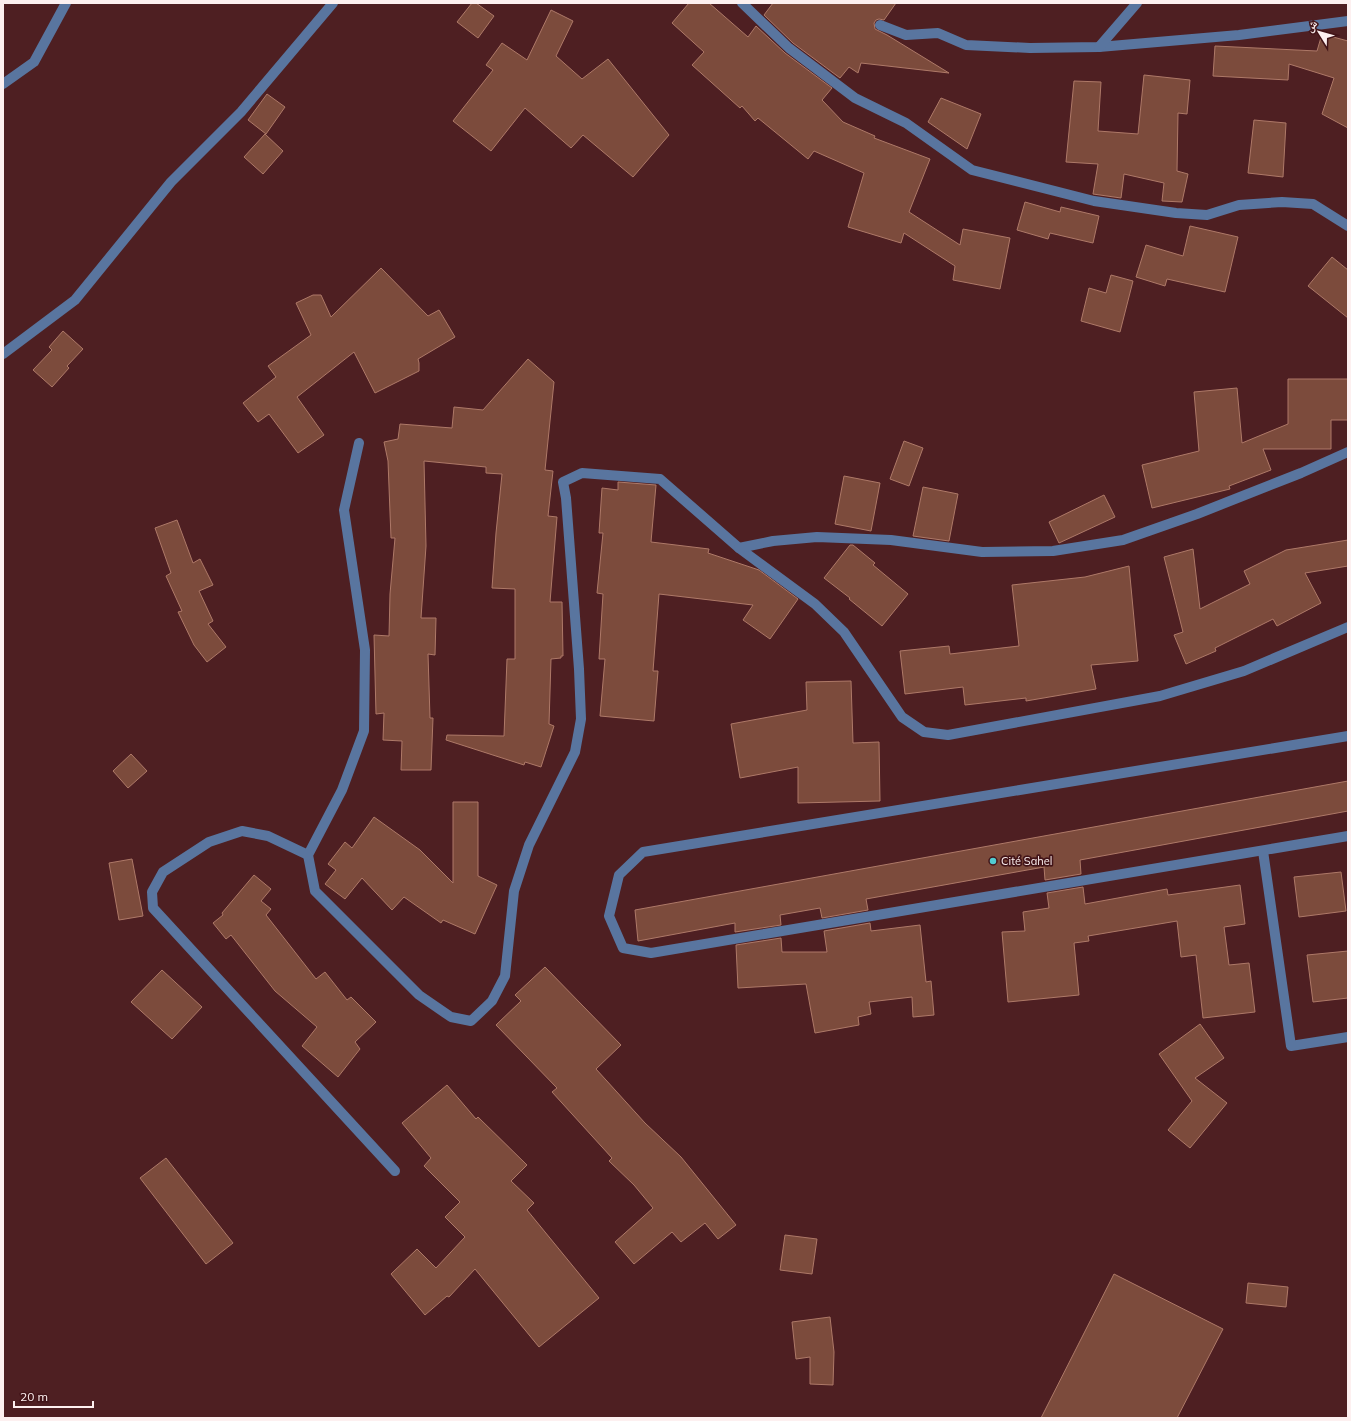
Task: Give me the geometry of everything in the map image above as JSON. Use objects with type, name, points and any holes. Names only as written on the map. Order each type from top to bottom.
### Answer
[{"type":"street","points":[[3,84],[34,62],[66,3]]},
{"type":"street","points":[[3,354],[76,300],[171,182],[241,112],[333,3]]},
{"type":"street","points":[[742,3],[790,48],[855,98],[906,123],[972,170],[1094,201],[1176,213],[1207,215],[1239,205],[1282,202],[1313,204],[1348,226]]},
{"type":"street","points":[[1099,47],[1137,3]]},
{"type":"street","points":[[880,25],[906,35],[938,33],[966,45],[1030,48],[1099,47],[1239,35],[1348,21]]},
{"type":"street","points":[[359,444],[344,510],[365,650],[364,732],[342,790],[308,855],[315,891],[418,995],[450,1017],[471,1021],[492,1001],[505,976],[514,891],[529,845],[575,752],[581,719],[579,669],[566,498],[563,482],[582,473],[660,479],[739,548],[815,604],[844,632],[902,717],[924,732],[948,735],[1160,696],[1244,671],[1348,627]]},
{"type":"street","points":[[739,548],[773,541],[817,537],[891,540],[982,552],[1053,551],[1123,540],[1197,514],[1348,452]]},
{"type":"street","points":[[1348,736],[643,852],[619,875],[609,916],[623,948],[651,953],[1348,836]]},
{"type":"street","points":[[308,855],[268,836],[242,831],[209,842],[163,872],[152,892],[153,908],[395,1170]]},
{"type":"street","points":[[1263,851],[1291,1046],[1348,1037]]},
{"type":"building","points":[[472,3],[476,3],[494,16],[478,38],[457,22]]},
{"type":"building","points":[[689,3],[709,3],[748,37],[756,26],[785,53],[832,88],[822,100],[843,122],[875,136],[874,138],[930,159],[909,212],[960,245],[963,229],[1010,238],[1000,289],[953,280],[955,266],[904,233],[901,243],[848,227],[864,173],[814,151],[808,159],[758,118],[755,121],[742,106],[740,108],[692,65],[704,52],[672,23]]},
{"type":"building","points":[[773,3],[896,3],[884,20],[876,20],[874,23],[875,29],[949,73],[861,63],[858,73],[849,67],[840,78],[793,43],[764,15]]},
{"type":"building","points":[[551,10],[573,21],[556,56],[582,79],[608,59],[669,135],[633,177],[583,135],[571,148],[525,108],[491,151],[453,121],[493,70],[486,65],[502,43],[527,60]]},
{"type":"building","points":[[1322,34],[1348,41],[1348,128],[1322,114],[1334,78],[1289,64],[1288,80],[1213,76],[1215,46],[1317,51]]},
{"type":"building","points":[[1144,75],[1190,80],[1187,114],[1178,113],[1177,171],[1188,174],[1182,202],[1162,201],[1164,183],[1124,174],[1121,198],[1093,194],[1098,164],[1066,162],[1074,81],[1101,82],[1098,131],[1138,134]]},
{"type":"building","points":[[267,94],[285,107],[266,134],[248,120]]},
{"type":"building","points":[[941,98],[981,114],[967,149],[928,122]]},
{"type":"building","points":[[1254,120],[1286,123],[1283,177],[1248,173]]},
{"type":"building","points":[[265,134],[283,151],[263,174],[244,157]]},
{"type":"building","points":[[1025,202],[1060,212],[1061,207],[1099,216],[1093,243],[1050,233],[1048,239],[1017,230]]},
{"type":"building","points":[[1190,226],[1238,237],[1225,292],[1167,279],[1165,286],[1136,277],[1146,245],[1183,256]]},
{"type":"building","points":[[1332,257],[1348,270],[1348,318],[1308,286]]},
{"type":"building","points":[[381,268],[428,316],[439,310],[455,337],[418,359],[419,371],[375,393],[354,352],[297,397],[324,435],[298,453],[269,414],[258,422],[243,403],[276,377],[268,366],[311,335],[296,303],[313,295],[321,295],[331,317]]},
{"type":"building","points":[[1111,275],[1133,281],[1120,332],[1081,321],[1089,288],[1106,293]]},
{"type":"building","points":[[63,331],[83,349],[67,366],[69,368],[52,387],[33,370],[52,350],[49,347]]},
{"type":"building","points":[[528,359],[554,382],[545,470],[553,471],[548,516],[557,517],[550,602],[562,602],[563,656],[561,656],[561,658],[551,659],[549,724],[554,726],[541,767],[525,762],[524,765],[446,740],[447,735],[504,736],[507,659],[515,659],[515,589],[492,588],[502,474],[486,473],[486,467],[424,461],[426,546],[421,618],[436,618],[435,655],[428,654],[430,718],[433,718],[431,770],[401,770],[402,741],[383,740],[384,713],[376,714],[374,635],[389,636],[390,594],[395,538],[391,538],[388,461],[384,442],[398,439],[400,424],[452,428],[454,407],[483,410]]},
{"type":"building","points":[[1288,379],[1348,379],[1348,420],[1331,420],[1331,449],[1263,449],[1271,470],[1229,486],[1230,489],[1152,508],[1142,465],[1199,451],[1194,392],[1237,388],[1242,443],[1288,424]]},
{"type":"building","points":[[904,441],[923,448],[909,486],[890,479]]},
{"type":"building","points":[[844,476],[880,483],[871,531],[835,524]]},
{"type":"building","points":[[618,482],[656,485],[651,542],[709,549],[708,553],[759,570],[798,599],[770,639],[743,620],[753,605],[659,594],[653,671],[658,671],[654,721],[600,716],[605,659],[599,659],[603,594],[597,593],[603,533],[599,533],[602,488],[618,490]]},
{"type":"building","points":[[923,487],[958,494],[949,541],[913,536]]},
{"type":"building","points":[[1104,495],[1115,517],[1059,543],[1049,522]]},
{"type":"building","points":[[177,520],[193,563],[200,559],[213,585],[199,591],[213,621],[208,624],[226,647],[207,662],[194,645],[178,612],[182,611],[166,576],[171,573],[155,528]]},
{"type":"building","points":[[1348,540],[1348,566],[1305,573],[1321,603],[1277,626],[1273,619],[1215,648],[1216,651],[1186,664],[1174,635],[1183,632],[1164,557],[1193,549],[1200,609],[1250,584],[1244,571],[1286,550]]},
{"type":"building","points":[[850,545],[853,545],[875,563],[873,565],[908,594],[882,626],[824,578]]},
{"type":"building","points":[[1129,566],[1138,661],[1091,665],[1096,689],[1026,701],[1026,698],[965,705],[963,687],[905,694],[900,651],[949,646],[950,654],[1019,646],[1012,585],[1085,577]]},
{"type":"building","points":[[851,681],[853,743],[879,742],[880,801],[798,803],[798,767],[740,778],[731,724],[807,710],[806,682]]},
{"type":"building","points":[[131,754],[147,771],[128,788],[113,771]]},
{"type":"building","name":"Cité Sahel","points":[[1348,781],[1348,811],[1080,860],[1081,874],[1045,880],[1044,867],[866,899],[868,910],[822,918],[820,908],[780,915],[781,925],[735,932],[735,923],[638,941],[635,910]]},
{"type":"building","points":[[453,802],[478,802],[478,876],[497,885],[475,934],[443,920],[441,923],[404,897],[392,910],[362,878],[345,899],[325,884],[336,870],[328,864],[345,842],[352,848],[374,817],[420,850],[453,883]]},
{"type":"building","points":[[132,859],[143,916],[119,920],[109,863]]},
{"type":"building","points":[[1341,872],[1346,911],[1299,917],[1294,877]]},
{"type":"building","points":[[254,875],[271,889],[261,901],[271,909],[266,915],[316,979],[325,972],[347,1000],[351,997],[376,1022],[355,1042],[360,1049],[338,1077],[302,1046],[317,1027],[275,991],[231,935],[226,939],[213,923],[223,915],[222,913]]},
{"type":"building","points":[[1240,885],[1245,924],[1224,927],[1229,965],[1249,963],[1255,1012],[1203,1018],[1196,955],[1181,957],[1177,921],[1088,936],[1089,941],[1074,943],[1079,995],[1008,1002],[1002,932],[1025,931],[1023,912],[1049,908],[1047,893],[1083,887],[1085,904],[1167,889],[1168,895]]},
{"type":"building","points":[[870,923],[871,931],[920,925],[926,982],[931,981],[934,1015],[913,1017],[912,997],[869,1002],[871,1014],[858,1017],[859,1025],[815,1033],[806,984],[738,988],[736,945],[781,938],[782,952],[827,952],[824,931]]},
{"type":"building","points":[[1348,951],[1348,998],[1313,1002],[1307,955]]},
{"type":"building","points":[[545,967],[621,1045],[596,1069],[645,1123],[681,1157],[736,1225],[718,1239],[705,1223],[681,1242],[672,1232],[634,1264],[615,1242],[653,1208],[634,1185],[609,1161],[612,1158],[552,1092],[557,1088],[496,1025],[521,1001],[515,995]]},
{"type":"building","points":[[162,970],[202,1007],[172,1039],[131,1002]]},
{"type":"building","points":[[1200,1024],[1224,1058],[1195,1078],[1227,1103],[1190,1148],[1168,1130],[1192,1101],[1159,1054]]},
{"type":"building","points":[[447,1085],[476,1119],[478,1117],[527,1165],[511,1181],[534,1203],[527,1210],[599,1298],[539,1347],[475,1269],[449,1297],[447,1296],[425,1315],[391,1274],[417,1249],[436,1268],[465,1237],[445,1217],[460,1202],[424,1166],[431,1158],[402,1123]]},
{"type":"building","points":[[166,1158],[233,1243],[206,1264],[140,1178]]},
{"type":"building","points":[[785,1235],[817,1239],[812,1274],[780,1270]]},
{"type":"building","points":[[1114,1274],[1223,1329],[1177,1418],[1041,1418]]},
{"type":"building","points":[[1248,1283],[1288,1287],[1286,1307],[1246,1303]]},
{"type":"building","points":[[830,1317],[834,1352],[833,1385],[810,1384],[810,1357],[796,1359],[792,1322]]},
{"type":"place","name":"Cité Sahel","points":[[993,861]]}]
